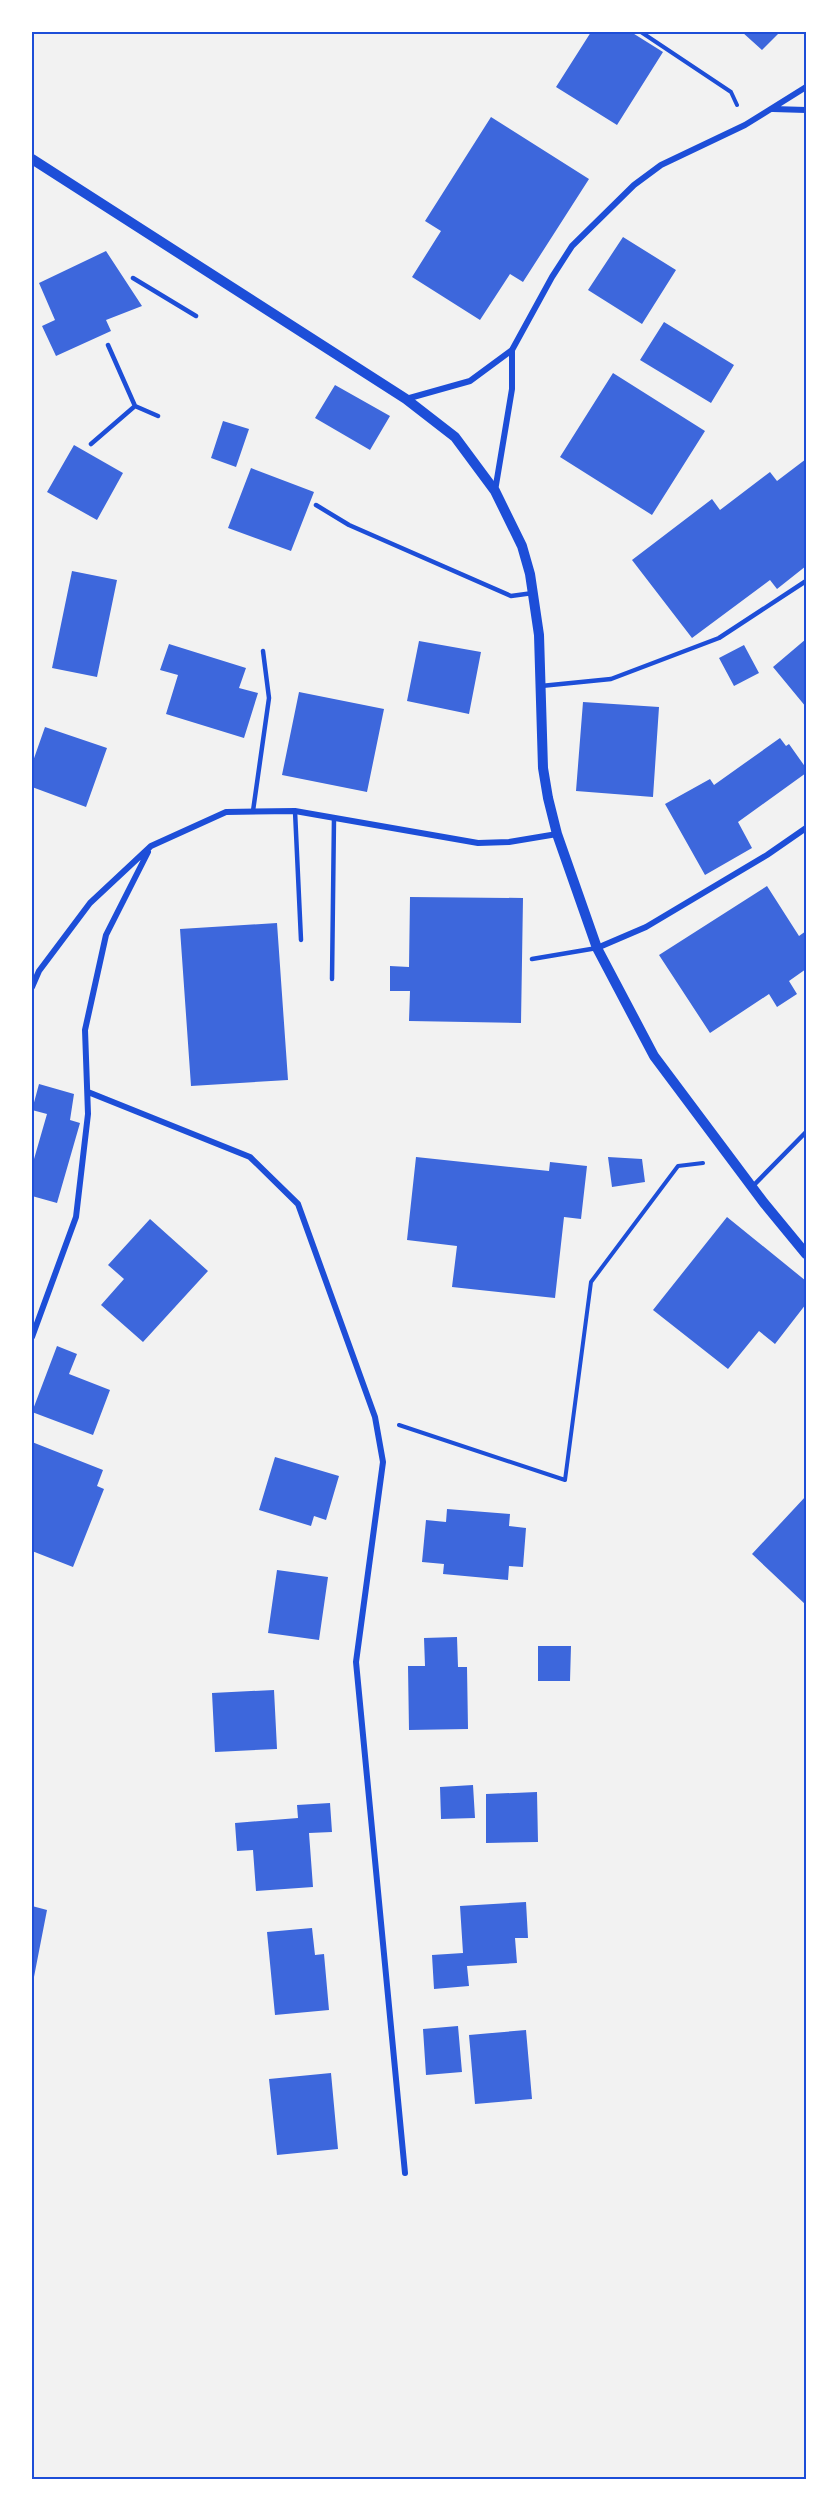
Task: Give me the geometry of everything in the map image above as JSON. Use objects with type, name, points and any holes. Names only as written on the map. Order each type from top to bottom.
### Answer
[{"type":"street","points":[[406,399],[470,381],[512,350],[567,254],[609,207],[661,165],[745,125],[807,87]]},
{"type":"street","points":[[772,109],[807,110]]},
{"type":"street","points":[[32,159],[406,399],[454,437],[495,491],[522,546],[533,593],[539,635],[543,768],[557,834],[597,948],[654,1056],[752,1186],[807,1254]]},
{"type":"street","points":[[495,491],[512,389],[512,350]]},
{"type":"street","points":[[32,987],[39,971],[90,903],[151,846],[226,812],[295,811],[478,843],[509,842],[557,834]]},
{"type":"street","points":[[597,948],[654,922],[807,828]]},
{"type":"street","points":[[32,1337],[76,1217],[88,1114],[85,1030],[106,935],[151,846]]},
{"type":"street","points":[[88,1092],[250,1157],[298,1204],[375,1417],[383,1462],[356,1662],[405,2173]]},
{"type":"lane","points":[[133,278],[196,316]]},
{"type":"lane","points":[[108,345],[135,406],[158,416]]},
{"type":"lane","points":[[92,444],[135,406]]},
{"type":"lane","points":[[316,505],[349,525],[511,596],[533,593]]},
{"type":"lane","points":[[540,687],[611,679],[719,638],[807,581]]},
{"type":"lane","points":[[253,811],[268,698],[263,651]]},
{"type":"lane","points":[[295,811],[301,940]]},
{"type":"lane","points":[[332,979],[334,818]]},
{"type":"lane","points":[[532,959],[597,948]]},
{"type":"lane","points":[[752,1186],[807,1132]]},
{"type":"path","points":[[641,32],[731,92],[745,125]]},
{"type":"path","points":[[650,38],[654,32]]},
{"type":"path","points":[[375,1417],[565,1480],[591,1282],[678,1166],[706,1163]]},
{"type":"building","points":[[591,32],[631,32],[663,52],[617,125],[556,87]]},
{"type":"building","points":[[742,32],[780,32],[762,50]]},
{"type":"building","points":[[491,117],[589,179],[523,282],[510,274],[480,320],[412,277],[441,231],[425,221]]},
{"type":"building","points":[[623,237],[676,270],[642,324],[588,290]]},
{"type":"building","points":[[106,251],[142,306],[106,320],[111,331],[56,356],[42,326],[55,320],[39,283]]},
{"type":"building","points":[[664,322],[734,365],[711,403],[640,360]]},
{"type":"building","points":[[613,373],[705,431],[652,515],[560,457]]},
{"type":"building","points":[[335,385],[390,416],[370,450],[315,418]]},
{"type":"building","points":[[223,421],[249,429],[236,467],[211,458]]},
{"type":"building","points":[[74,445],[123,473],[97,520],[47,492]]},
{"type":"building","points":[[806,459],[806,566],[777,589],[770,580],[692,638],[632,560],[712,499],[720,510],[770,472],[777,481]]},
{"type":"building","points":[[251,468],[314,492],[291,551],[228,528]]},
{"type":"building","points":[[72,571],[117,580],[97,677],[52,668]]},
{"type":"building","points":[[806,639],[806,707],[773,667]]},
{"type":"building","points":[[419,641],[481,652],[469,714],[407,701]]},
{"type":"building","points":[[169,644],[246,668],[239,688],[258,693],[244,738],[166,714],[178,675],[160,670]]},
{"type":"building","points":[[744,645],[759,673],[734,686],[719,658]]},
{"type":"building","points":[[299,692],[384,709],[367,792],[282,775]]},
{"type":"building","points":[[583,702],[659,707],[653,797],[576,791]]},
{"type":"building","points":[[45,727],[107,748],[86,807],[32,787],[32,764]]},
{"type":"building","points":[[780,738],[786,746],[789,744],[806,768],[806,773],[738,822],[752,848],[705,875],[665,804],[710,779],[714,785]]},
{"type":"building","points":[[767,886],[799,936],[806,931],[806,969],[789,981],[797,994],[777,1007],[769,994],[710,1033],[659,955]]},
{"type":"building","points":[[410,897],[523,898],[521,1023],[409,1021],[410,991],[390,991],[390,966],[409,967]]},
{"type":"building","points":[[277,923],[288,1080],[191,1086],[180,929]]},
{"type":"building","points":[[39,1084],[74,1094],[70,1120],[80,1123],[57,1203],[32,1196],[32,1166],[47,1114],[32,1110]]},
{"type":"building","points":[[416,1157],[549,1171],[550,1162],[587,1166],[581,1219],[564,1217],[555,1298],[452,1287],[457,1246],[407,1240]]},
{"type":"building","points":[[608,1157],[642,1159],[645,1182],[612,1187]]},
{"type":"building","points":[[727,1217],[806,1281],[806,1304],[775,1344],[759,1331],[728,1369],[653,1310]]},
{"type":"building","points":[[150,1219],[208,1271],[143,1342],[101,1305],[124,1279],[108,1265]]},
{"type":"building","points":[[57,1346],[77,1354],[69,1374],[110,1390],[93,1435],[32,1412]]},
{"type":"building","points":[[32,1442],[103,1470],[97,1486],[104,1489],[73,1567],[32,1551]]},
{"type":"building","points":[[275,1457],[339,1476],[326,1520],[314,1516],[311,1526],[259,1510]]},
{"type":"building","points":[[806,1496],[806,1605],[752,1554]]},
{"type":"building","points":[[447,1509],[510,1514],[509,1526],[526,1528],[523,1567],[509,1566],[508,1580],[443,1574],[444,1564],[422,1562],[426,1520],[446,1522]]},
{"type":"building","points":[[277,1570],[328,1577],[319,1640],[268,1633]]},
{"type":"building","points":[[457,1637],[458,1667],[467,1667],[468,1729],[409,1730],[408,1666],[425,1666],[424,1638]]},
{"type":"building","points":[[538,1646],[571,1646],[570,1681],[538,1681]]},
{"type":"building","points":[[274,1690],[277,1749],[215,1752],[212,1693]]},
{"type":"building","points":[[473,1785],[475,1818],[441,1819],[440,1787]]},
{"type":"building","points":[[537,1792],[538,1842],[486,1843],[486,1794]]},
{"type":"building","points":[[330,1803],[332,1832],[309,1833],[313,1887],[256,1891],[253,1850],[237,1851],[235,1823],[298,1818],[297,1805]]},
{"type":"building","points":[[526,1902],[528,1938],[515,1938],[517,1963],[467,1966],[469,1986],[434,1989],[432,1955],[463,1953],[460,1906]]},
{"type":"building","points":[[32,1906],[47,1910],[33,1982],[32,1982]]},
{"type":"building","points":[[312,1928],[315,1955],[324,1954],[329,2010],[275,2015],[267,1932]]},
{"type":"building","points":[[458,2026],[462,2072],[426,2075],[423,2029]]},
{"type":"building","points":[[526,2030],[532,2099],[475,2104],[469,2035]]},
{"type":"building","points":[[331,2073],[338,2149],[277,2155],[269,2079]]}]
